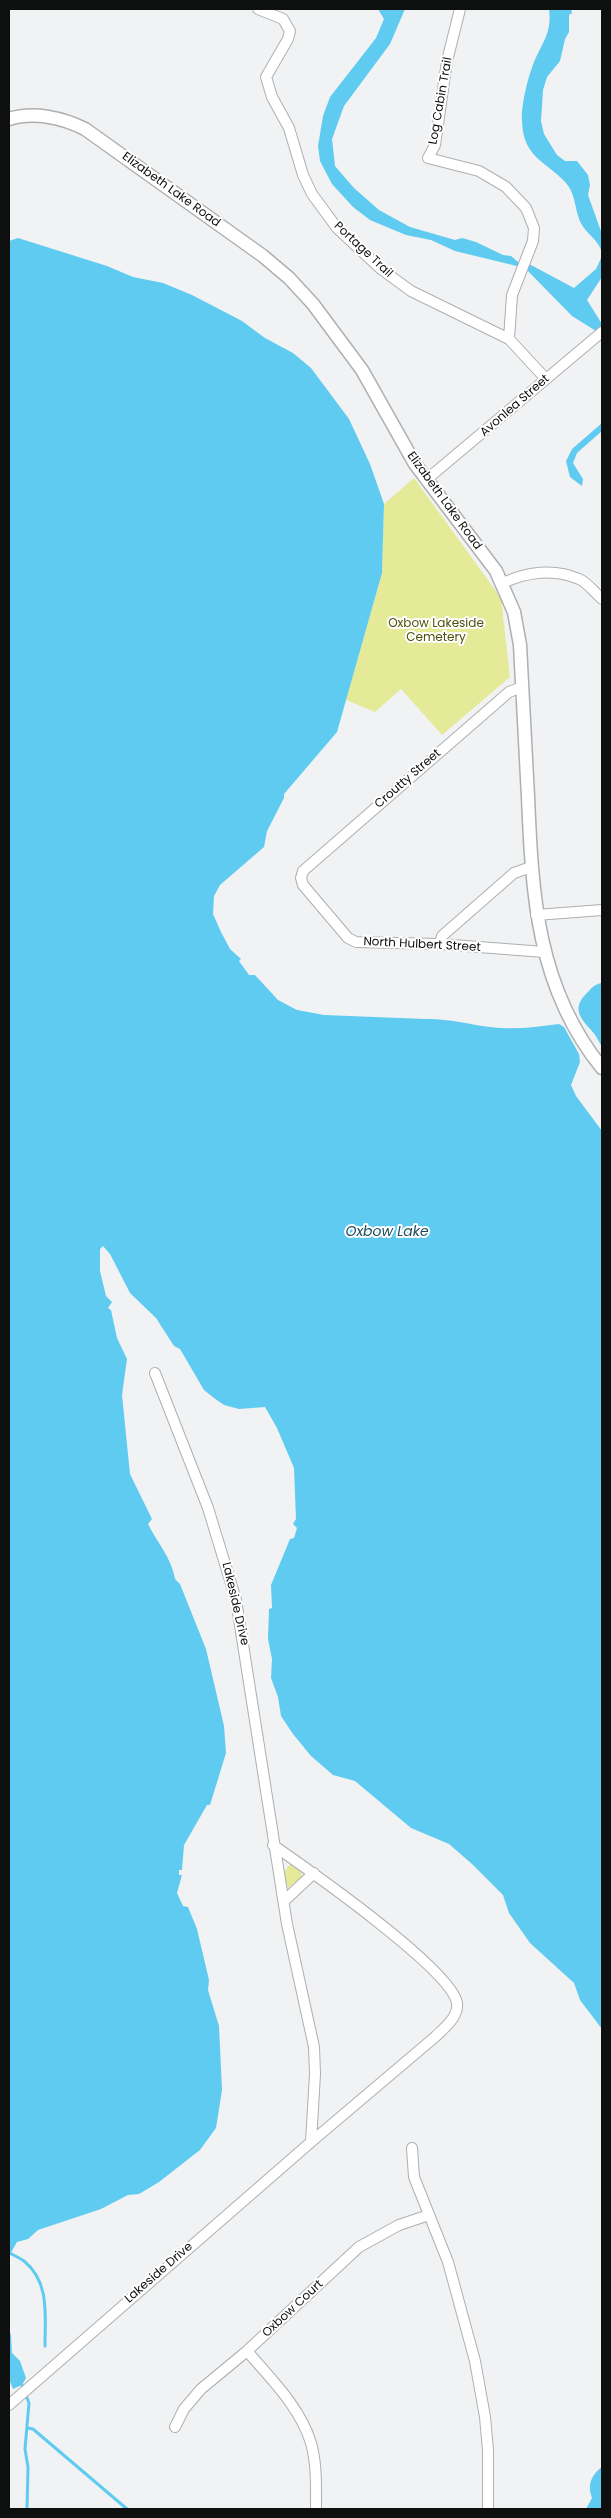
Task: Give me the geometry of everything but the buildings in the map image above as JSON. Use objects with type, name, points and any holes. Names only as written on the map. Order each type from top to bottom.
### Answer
[{"type":"street","name":"Portage Trail","points":[[258,9],[276,15],[287,24],[290,31],[288,39],[266,77],[272,96],[289,128],[303,174],[312,194],[337,228],[381,269],[411,291],[509,339]]},
{"type":"street","name":"Log Cabin Trail","points":[[460,9],[447,61],[435,145],[428,158],[478,170],[506,187],[526,208],[534,228],[533,241],[512,295],[509,339]]},
{"type":"street","name":"Elizabeth Lake Road","points":[[9,119],[22,116],[50,117],[63,119],[85,129],[110,145],[277,267],[313,304],[347,348],[372,385],[408,453],[426,480],[491,564],[502,583],[514,612],[520,645],[531,867],[536,915],[544,952],[557,989],[572,1021],[602,1068]]},
{"type":"street","name":"Avonlea Street","points":[[426,480],[599,334]]},
{"type":"street","points":[[509,339],[546,380]]},
{"type":"street","points":[[502,583],[531,572],[557,573],[580,579],[602,600]]},
{"type":"street","name":"Croutty Street","points":[[301,878],[303,871],[508,692],[522,687]]},
{"type":"street","points":[[440,944],[442,936],[514,873],[531,867]]},
{"type":"street","name":"North Hulbert Street","points":[[301,878],[303,885],[351,940],[440,944],[544,952]]},
{"type":"street","points":[[536,915],[602,910]]},
{"type":"street","name":"Lakeside Drive","points":[[155,1373],[208,1508],[236,1600],[273,1845],[294,1960],[306,2004],[314,2047],[315,2074],[311,2142]]},
{"type":"street","name":"Lakeside Drive","points":[[9,2406],[435,2036],[452,2020],[456,2012],[457,2002],[452,1991],[438,1973],[411,1949],[314,1874],[273,1845]]},
{"type":"street","points":[[284,1901],[314,1874]]},
{"type":"street","points":[[412,2148],[414,2177],[448,2262],[476,2361],[488,2450],[488,2509]]},
{"type":"street","name":"Oxbow Court","points":[[175,2427],[184,2409],[201,2389],[247,2351],[359,2247],[399,2225],[429,2215]]},
{"type":"street","points":[[247,2351],[293,2405],[304,2424],[312,2445],[316,2509]]},
{"type":"green space","name":"Oxbow Lakeside Cemetery","points":[[414,478],[501,598],[510,677],[442,735],[401,689],[375,712],[346,700],[382,573],[384,504]]},
{"type":"green space","points":[[290,1864],[301,1872],[302,1877],[288,1888],[283,1874]]},
{"type":"water","points":[[378,9],[405,9],[390,44],[344,106],[332,139],[335,166],[354,188],[379,210],[410,227],[455,240],[462,238],[476,242],[503,255],[511,256],[518,262],[531,265],[574,288],[596,269],[602,256],[602,277],[587,300],[602,324],[602,339],[596,331],[572,316],[525,268],[455,251],[431,240],[406,235],[370,220],[353,207],[332,184],[320,161],[318,146],[323,116],[330,97],[376,38],[384,19]]},
{"type":"water","points":[[549,9],[571,9],[572,13],[569,15],[569,32],[565,39],[560,61],[547,77],[543,90],[541,121],[544,134],[557,155],[565,161],[577,161],[588,175],[590,185],[588,195],[602,234],[602,252],[598,244],[582,225],[570,188],[531,151],[523,133],[522,114],[525,91],[529,75],[548,31]]},
{"type":"water","name":"Oxbow Lake","points":[[18,238],[107,266],[133,277],[163,283],[192,295],[242,321],[265,338],[293,353],[311,368],[349,419],[370,464],[384,504],[382,573],[337,732],[284,794],[284,798],[267,831],[264,847],[220,885],[214,896],[213,914],[230,949],[241,959],[239,961],[249,975],[255,975],[278,1000],[297,1010],[324,1015],[440,1019],[499,1028],[524,1028],[559,1024],[564,1027],[579,1054],[580,1062],[571,1085],[576,1096],[602,1131],[602,2029],[580,2000],[574,1983],[530,1943],[509,1913],[503,1895],[472,1864],[449,1844],[411,1828],[355,1781],[333,1775],[311,1756],[281,1716],[278,1697],[271,1678],[272,1659],[268,1639],[269,1609],[272,1608],[271,1585],[290,1539],[294,1538],[297,1528],[293,1524],[296,1519],[294,1468],[277,1428],[265,1407],[239,1409],[224,1405],[204,1390],[180,1349],[174,1346],[156,1318],[130,1293],[110,1254],[103,1246],[100,1249],[100,1271],[106,1296],[112,1302],[108,1308],[111,1310],[117,1338],[127,1359],[122,1395],[130,1474],[152,1519],[148,1524],[168,1558],[175,1579],[180,1584],[206,1649],[224,1726],[226,1753],[210,1805],[207,1805],[184,1845],[182,1870],[179,1870],[179,1875],[182,1875],[177,1893],[183,1906],[188,1907],[197,1929],[209,1980],[208,1990],[219,2026],[222,2090],[216,2128],[200,2150],[159,2182],[139,2194],[128,2195],[101,2209],[38,2230],[28,2239],[17,2242],[9,2256],[9,241]]},
{"type":"water","points":[[602,423],[602,431],[577,453],[573,463],[583,479],[582,486],[570,477],[566,461],[572,449]]},
{"type":"water","points":[[602,983],[602,1047],[581,1017],[579,1004],[586,994]]},
{"type":"water","points":[[9,2330],[12,2353],[20,2361],[26,2378],[22,2385],[13,2389],[9,2379]]},
{"type":"water","points":[[602,2467],[602,2509],[586,2509],[592,2498],[591,2481],[595,2473]]},
{"type":"waterway","points":[[10,2253],[24,2261],[32,2269],[42,2289],[45,2311],[45,2346]]},
{"type":"waterway","points":[[22,2385],[29,2403],[25,2449],[28,2467],[27,2509]]},
{"type":"waterway","points":[[27,2428],[33,2429],[127,2509]]}]
